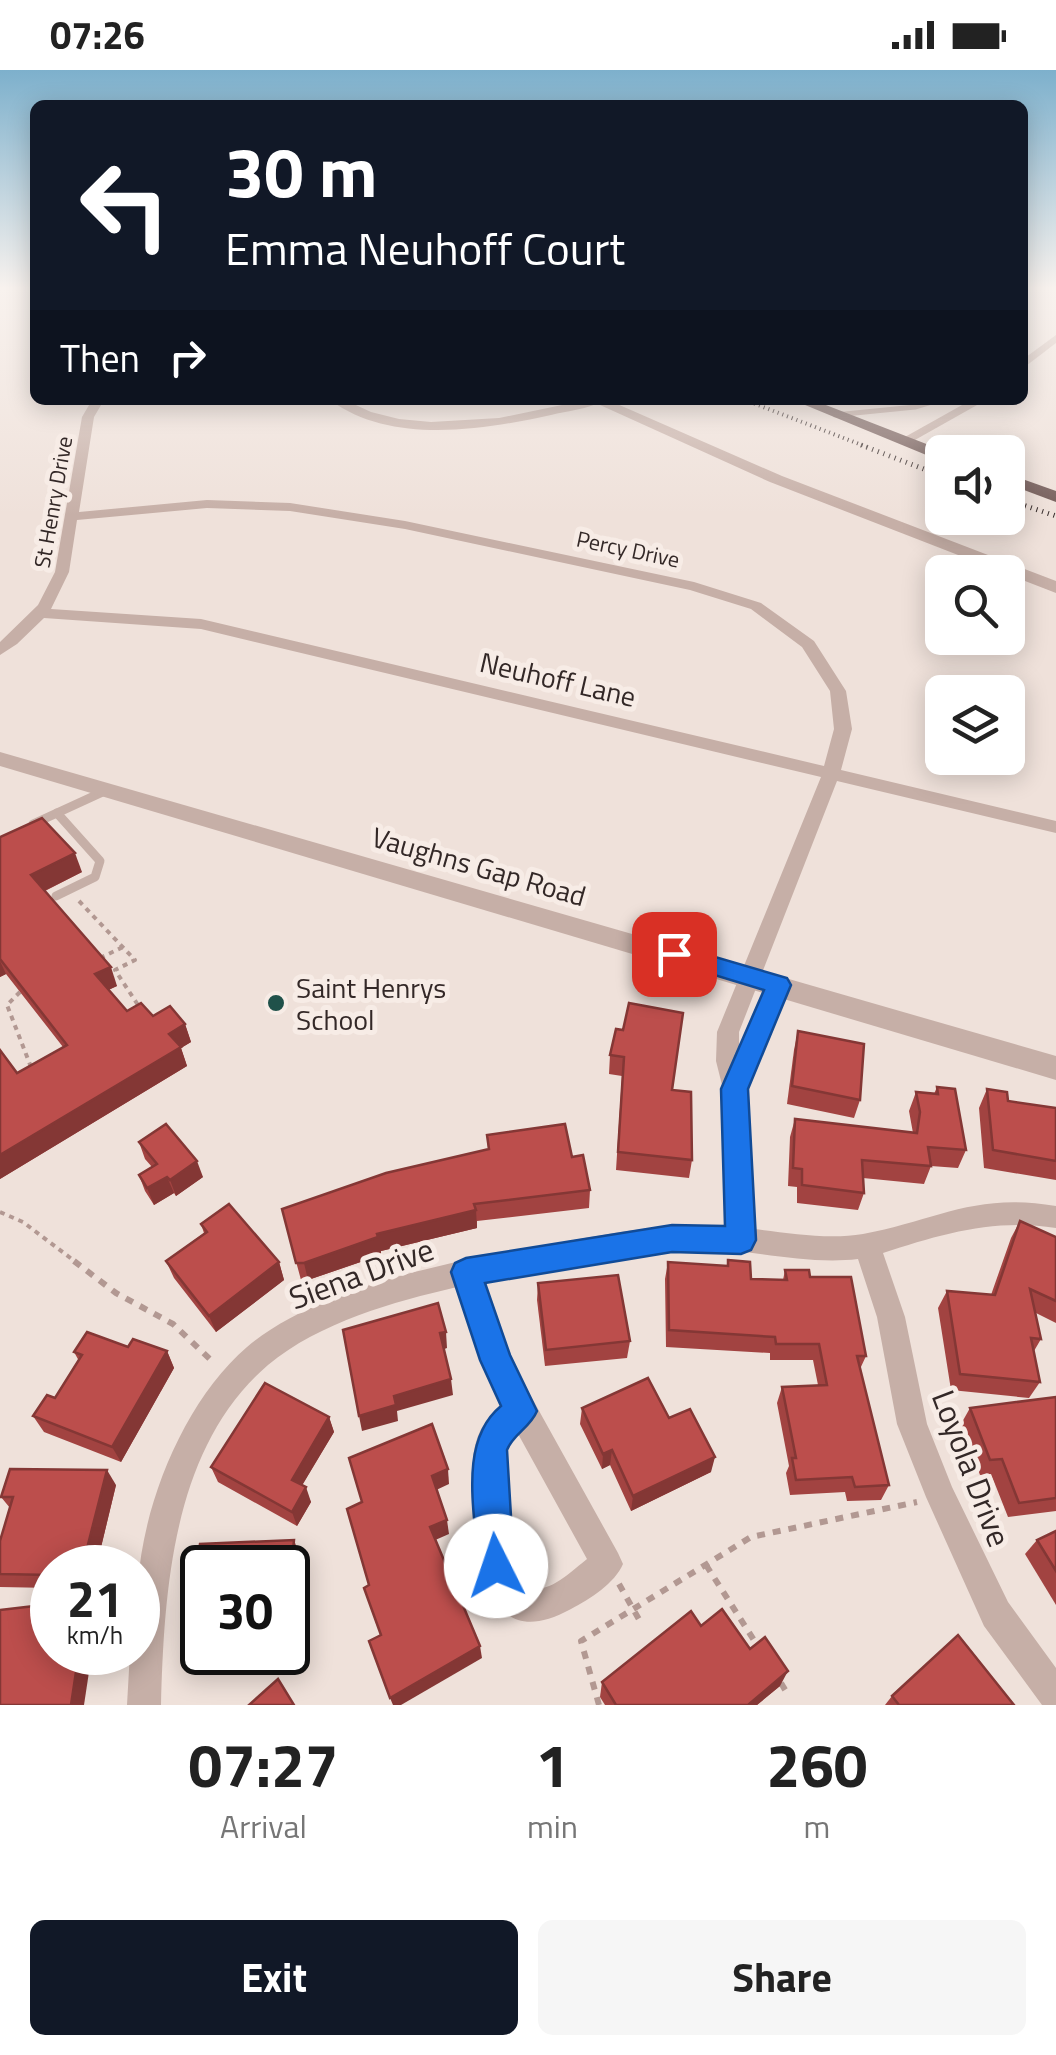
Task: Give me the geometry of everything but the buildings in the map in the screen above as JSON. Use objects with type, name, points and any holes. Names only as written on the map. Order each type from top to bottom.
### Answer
[{"type":"main road","points":[[813,405],[925,450]]},
{"type":"main road","points":[[1025,485],[1056,497]]},
{"type":"street","name":"St Henry Drive","points":[[0,650],[44,613],[62,572],[88,417],[95,405]]},
{"type":"street","points":[[344,405],[356,412],[394,421],[443,426],[510,421],[576,405]]},
{"type":"street","points":[[607,405],[776,479],[1056,587]]},
{"type":"street","points":[[902,442],[971,405]]},
{"type":"street","name":"Percy Drive","points":[[69,517],[207,504],[290,507],[405,525],[694,586],[756,606],[808,644],[838,691],[843,729],[832,771],[728,1032],[741,1240]]},
{"type":"street","name":"Neuhoff Lane","points":[[44,613],[200,624],[1056,827]]},
{"type":"street","name":"Vaughns Gap Road","points":[[0,760],[1056,1068]]},
{"type":"street","points":[[734,1089],[779,985]]},
{"type":"street","name":"Siena Drive","points":[[144,1705],[145,1662],[157,1569],[180,1472],[199,1428],[232,1381],[259,1356],[311,1324],[466,1272],[672,1238],[824,1248],[867,1246],[973,1215],[1011,1212],[1056,1218]]},
{"type":"street","name":"Loyola Drive","points":[[867,1246],[891,1317],[912,1424],[941,1497],[996,1614],[1056,1696]]},
{"type":"street","points":[[466,1272],[496,1360],[607,1564],[554,1601],[521,1602],[502,1586],[496,1566],[490,1450],[497,1431],[521,1411]]},
{"type":"lane","points":[[836,414],[865,407],[926,405]]},
{"type":"lane","points":[[14,833],[107,790]]},
{"type":"lane","points":[[57,813],[100,861],[94,877],[58,895]]},
{"type":"path","points":[[58,895],[84,903],[135,960],[115,970],[142,1013]]},
{"type":"path","points":[[96,960],[123,947]]},
{"type":"path","points":[[118,995],[128,990]]},
{"type":"path","points":[[20,992],[7,1005],[34,1075]]},
{"type":"path","points":[[0,1212],[23,1222],[116,1293],[172,1324],[232,1381]]},
{"type":"path","points":[[599,1705],[581,1641],[706,1564],[752,1537],[941,1497]]},
{"type":"path","points":[[607,1564],[641,1623]]},
{"type":"path","points":[[706,1564],[767,1661]]},
{"type":"path","points":[[777,1677],[787,1693]]},
{"type":"railway","points":[[758,405],[867,447]]},
{"type":"railway","points":[[861,445],[925,469]]},
{"type":"railway","points":[[1025,506],[1056,516]]},
{"type":"place","name":"Saint Henrys School","points":[[276,1003]]},
{"type":"route","points":[[496,1566],[489,1459],[492,1437],[521,1411],[496,1360],[466,1272],[672,1238],[741,1240],[734,1089],[749,1062],[779,985],[674,954]]}]
